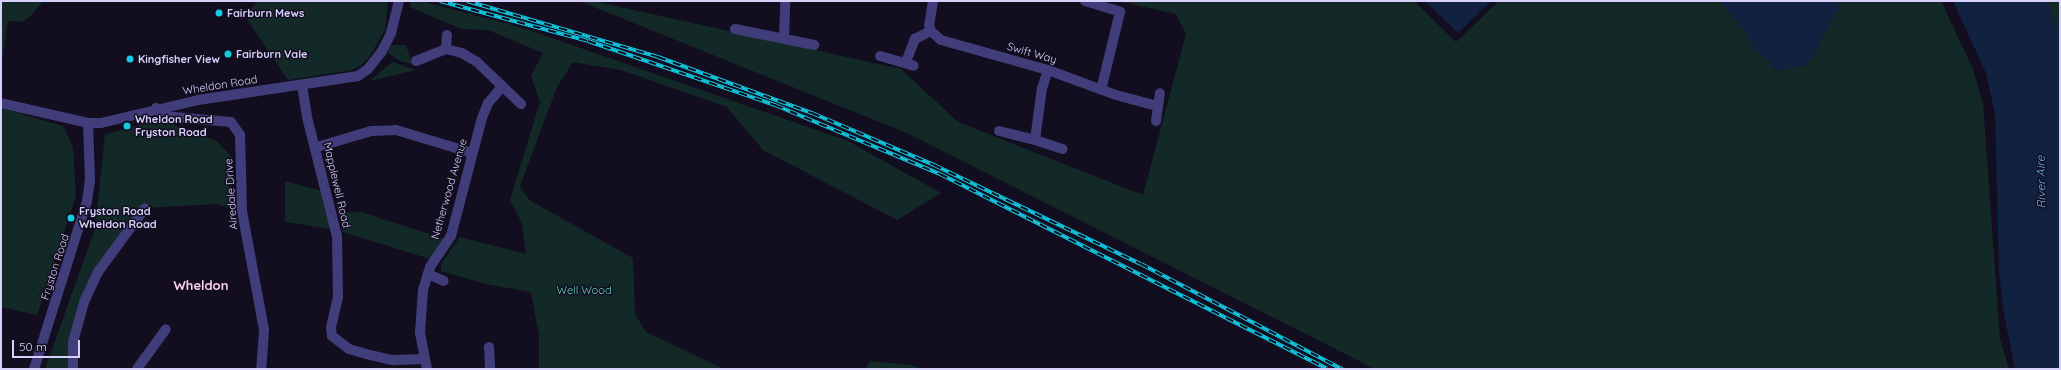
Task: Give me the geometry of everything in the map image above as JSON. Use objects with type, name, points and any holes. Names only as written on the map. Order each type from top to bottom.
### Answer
[{"type":"street","points":[[784,38],[786,1]]},
{"type":"street","points":[[880,56],[910,64],[916,39],[931,31],[929,19],[933,1]]},
{"type":"street","points":[[1085,1],[1120,12],[1102,90]]},
{"type":"street","name":"Wheldon Road","points":[[1,103],[88,123],[111,121],[156,108],[358,76],[368,69],[382,51],[391,33],[399,4]]},
{"type":"street","points":[[735,29],[814,45]]},
{"type":"street","name":"Swift Way","points":[[931,31],[948,43],[1048,70],[1102,90],[1157,106]]},
{"type":"street","points":[[446,49],[447,35]]},
{"type":"street","points":[[416,61],[446,49],[462,53],[477,62],[521,104]]},
{"type":"street","points":[[1035,140],[1042,88],[1048,70]]},
{"type":"street","name":"Mapplewell Road","points":[[302,85],[307,117],[317,147],[337,236],[338,297],[331,328],[332,336],[349,349],[392,360],[426,364]]},
{"type":"street","name":"Netherwood Avenue","points":[[426,364],[420,333],[421,308],[428,274],[451,236],[472,153],[488,103],[502,87]]},
{"type":"street","points":[[1156,121],[1160,93]]},
{"type":"street","name":"Airedale Drive","points":[[156,108],[164,116],[231,122],[240,135],[242,211],[264,330],[261,369]]},
{"type":"street","name":"Fryston Road","points":[[34,369],[87,201],[90,180],[88,123]]},
{"type":"street","points":[[317,147],[371,131],[390,130],[402,132],[472,153]]},
{"type":"street","points":[[999,131],[1063,149]]},
{"type":"street","points":[[73,369],[73,342],[84,302],[98,272],[145,208]]},
{"type":"street","points":[[428,274],[444,281]]},
{"type":"street","points":[[137,369],[166,329]]},
{"type":"street","points":[[489,347],[490,369]]},
{"type":"green space","points":[[1,1],[43,1],[31,16],[21,22],[8,21],[1,68]]},
{"type":"green space","points":[[258,1],[388,1],[385,30],[368,59],[352,70],[288,80],[248,21],[249,11]]},
{"type":"green space","name":"Well Wood","points":[[411,1],[421,1],[523,28],[848,141],[941,193],[897,220],[763,150],[727,107],[621,70],[573,62],[557,87],[520,186],[529,200],[633,258],[635,314],[646,332],[724,369],[539,369],[539,336],[531,292],[485,284],[441,271],[441,264],[460,237],[526,254],[522,223],[510,200],[540,102],[531,76],[543,53],[488,30],[461,29],[410,7]]},
{"type":"green space","points":[[579,1],[593,1],[901,69],[958,122],[1143,195],[1186,34],[1176,14],[1118,1],[1414,1],[1456,42],[1499,1],[1719,1],[1746,32],[1754,48],[1768,59],[1776,71],[1806,65],[1816,53],[1822,36],[1839,9],[1837,1],[1941,1],[1973,69],[1983,104],[2000,339],[2009,369],[1375,369],[907,133]]},
{"type":"green space","points":[[2047,1],[2060,1],[2060,35]]},
{"type":"green space","points":[[392,45],[406,45],[412,64],[400,61],[387,52]]},
{"type":"green space","points":[[392,62],[416,70],[370,81]]},
{"type":"green space","points":[[1,108],[63,126],[73,147],[76,196],[37,315],[1,307]]},
{"type":"green space","points":[[159,120],[217,141],[233,158],[230,208],[216,204],[145,208],[84,302],[72,369],[45,369],[95,229],[105,134]]},
{"type":"green space","points":[[285,181],[322,191],[331,229],[285,222]]},
{"type":"green space","points":[[361,212],[445,239],[430,259],[343,232],[339,213]]},
{"type":"green space","points":[[870,361],[912,365],[921,369],[866,369]]},
{"type":"water","points":[[1425,1],[1491,1],[1458,33]]},
{"type":"water","points":[[1719,1],[1837,1],[1839,9],[1822,36],[1816,53],[1806,65],[1776,71],[1768,59],[1754,48],[1746,32]]},
{"type":"water","name":"River Aire","points":[[1953,1],[2047,1],[2060,35],[2060,369],[2015,369],[2003,308],[1999,271],[1995,114],[1986,73]]},
{"type":"railway","points":[[440,1],[588,41],[775,105],[940,174],[1327,369]]},
{"type":"railway","points":[[467,1],[658,57],[812,113],[934,165],[1141,264],[1342,369]]},
{"type":"place","name":"Fairburn Mews","points":[[219,13]]},
{"type":"place","name":"Fairburn Vale","points":[[228,54]]},
{"type":"place","name":"Kingfisher View","points":[[130,59]]},
{"type":"place","name":"Wheldon Road Fryston Road","points":[[127,126]]},
{"type":"place","name":"Fryston Road Wheldon Road","points":[[71,218]]},
{"type":"district","name":"Wheldon","points":[[201,285]]}]
